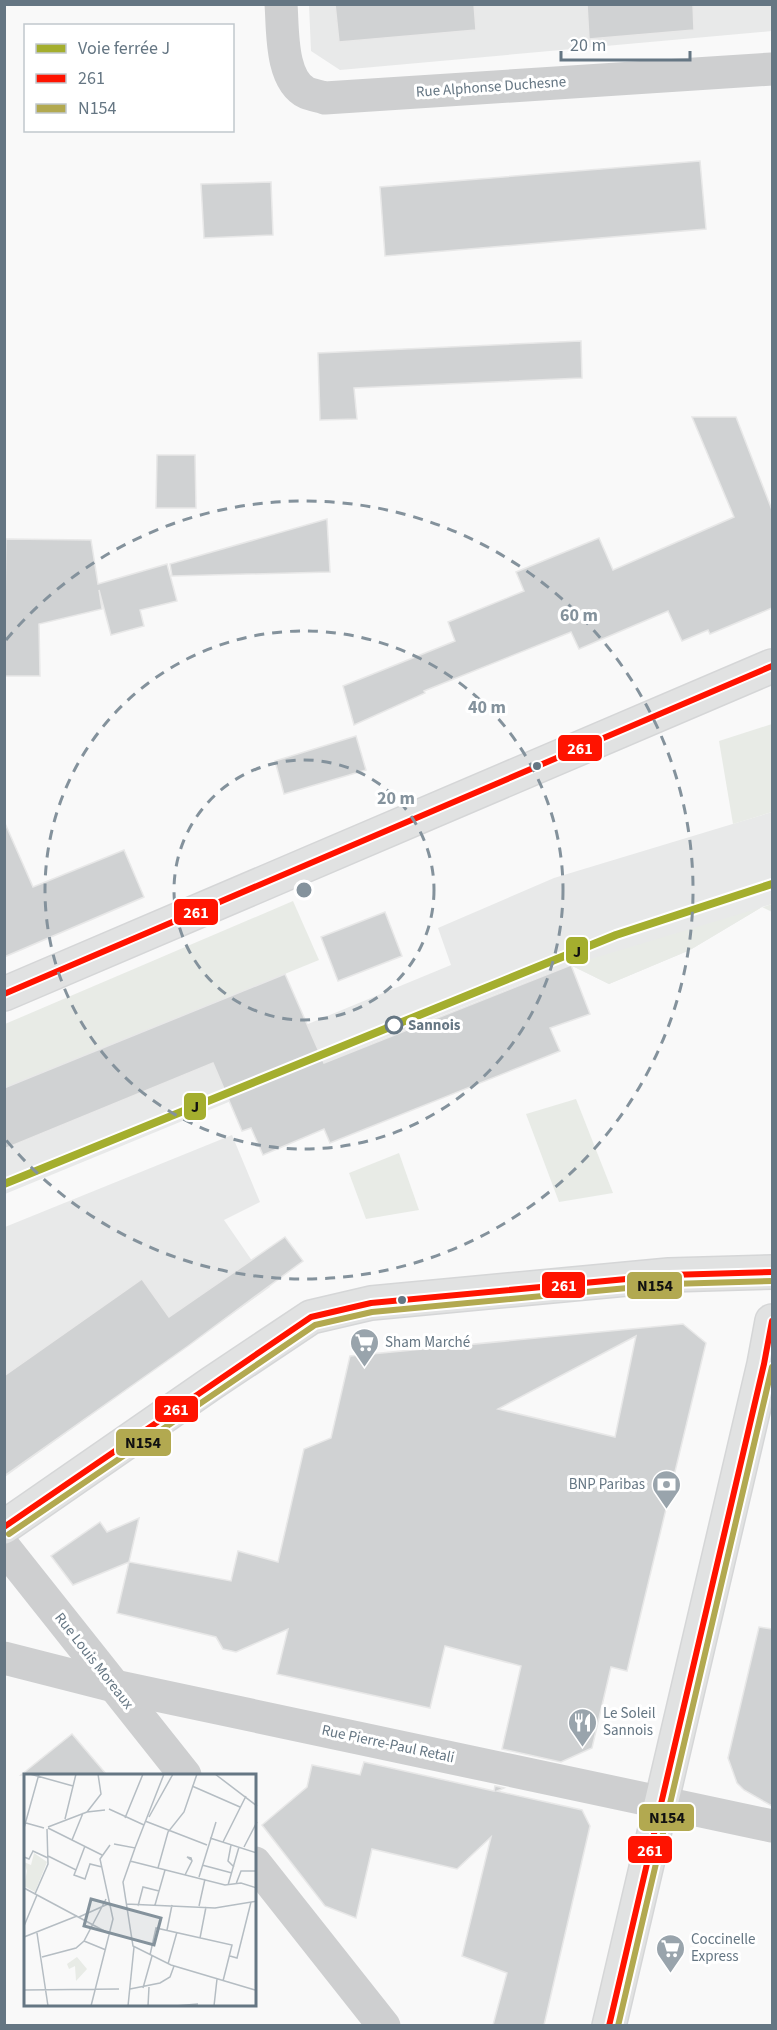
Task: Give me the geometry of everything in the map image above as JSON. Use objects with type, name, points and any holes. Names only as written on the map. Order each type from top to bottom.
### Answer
[{"type":"main road","points":[[4,994],[772,666]]},
{"type":"main road","points":[[4,1527],[311,1317],[383,1302],[669,1275],[772,1272]]},
{"type":"main road","points":[[609,2025],[764,1364],[772,1321]]},
{"type":"street","name":"Rue Alphonse Duchesne","points":[[282,4],[284,50],[291,76],[305,92],[325,98],[772,69]]},
{"type":"street","name":"Rue Louis Moreaux","points":[[4,1547],[184,1774]]},
{"type":"street","name":"Rue Pierre-Paul Retali","points":[[4,1658],[114,1686],[772,1826]]},
{"type":"street","points":[[256,1864],[384,2025]]},
{"type":"shaded area","points":[[309,5],[772,5],[772,31],[340,70],[311,51]]},
{"type":"shaded area","points":[[772,724],[772,812],[733,824],[719,741]]},
{"type":"shaded area","points":[[772,812],[772,904],[762,907],[690,950],[609,984],[570,965],[409,1028],[5,1194],[5,1149],[451,965],[438,928],[554,878]]},
{"type":"shaded area","points":[[293,901],[319,960],[5,1088],[5,1024]]},
{"type":"shaded area","points":[[772,904],[772,912],[762,907]]},
{"type":"shaded area","points":[[761,908],[690,950],[609,984],[571,965]]},
{"type":"shaded area","points":[[576,1099],[613,1193],[559,1202],[526,1114]]},
{"type":"shaded area","points":[[232,1135],[260,1202],[224,1220],[270,1287],[5,1477],[5,1227]]},
{"type":"shaded area","points":[[399,1153],[419,1210],[366,1219],[349,1173]]},
{"type":"building","points":[[335,4],[474,4],[476,30],[339,42]]},
{"type":"building","points":[[587,4],[693,4],[694,30],[589,39]]},
{"type":"building","points":[[700,161],[706,229],[385,256],[380,187]]},
{"type":"building","points":[[271,182],[273,235],[204,238],[201,184]]},
{"type":"building","points":[[581,341],[582,378],[354,388],[357,419],[320,420],[318,353]]},
{"type":"building","points":[[692,417],[736,417],[772,510],[772,608],[710,634],[708,630],[682,641],[668,611],[579,649],[571,632],[424,691],[425,693],[354,725],[343,686],[455,641],[448,622],[524,591],[516,572],[599,538],[613,570],[734,517]]},
{"type":"building","points":[[157,455],[195,455],[196,508],[156,508]]},
{"type":"building","points":[[327,519],[330,572],[172,576],[170,564]]},
{"type":"building","points":[[6,539],[91,540],[98,584],[167,564],[177,601],[140,610],[144,626],[111,635],[99,590],[102,609],[39,624],[40,676],[4,676]]},
{"type":"building","points":[[356,736],[366,770],[284,794],[275,761]]},
{"type":"building","points":[[4,821],[33,887],[124,850],[144,897],[4,957]]},
{"type":"building","points":[[385,912],[402,956],[338,981],[321,937]]},
{"type":"building","points":[[571,965],[590,1014],[550,1028],[560,1051],[330,1143],[324,1129],[263,1155],[251,1128],[242,1131],[213,1063],[4,1149],[4,1088],[285,974],[324,1063]]},
{"type":"building","points":[[285,1237],[303,1261],[188,1346],[4,1476],[4,1376],[142,1279],[169,1317]]},
{"type":"building","points":[[683,1324],[706,1343],[627,1671],[611,1667],[592,1748],[561,1762],[502,1749],[521,1666],[445,1646],[430,1708],[277,1674],[288,1629],[236,1652],[223,1649],[216,1637],[117,1613],[129,1562],[231,1581],[238,1551],[278,1562],[304,1449],[331,1438],[350,1356]],"holes":[[[636,1336],[615,1437],[498,1409]]]},
{"type":"building","points":[[139,1518],[129,1562],[73,1585],[51,1556],[100,1522],[107,1532]]},
{"type":"building","points":[[759,1627],[772,1629],[772,1806],[744,1790],[737,1783],[728,1758]]},
{"type":"building","points":[[72,1734],[106,1774],[24,1774],[21,1775]]},
{"type":"building","points":[[364,1762],[494,1791],[495,1786],[504,1788],[497,1791],[582,1810],[590,1826],[544,2025],[493,2025],[507,1973],[462,1956],[491,1837],[457,1869],[372,1849],[356,1918],[325,1906],[262,1825],[307,1787],[312,1765],[360,1775]]},
{"type":"rail line","name":"J","points":[[4,1184],[616,935],[772,884]]},
{"type":"transit line","name":"261","points":[[4,994],[772,666]]},
{"type":"transit line","name":"261","points":[[4,1527],[311,1317],[371,1303],[669,1275],[772,1272]]},
{"type":"transit line","name":"N154","points":[[9,1534],[315,1325],[372,1312],[670,1284],[772,1281]]},
{"type":"transit line","name":"261","points":[[609,2026],[764,1364],[772,1321]]},
{"type":"transit line","name":"N154","points":[[618,2026],[772,1367]]},
{"type":"place","name":"Sannois","points":[[394,1025]]},
{"type":"place","name":"Sham Marché","points":[[364,1368]]},
{"type":"place","name":"BNP Paribas","points":[[666,1510]]},
{"type":"place","name":"Le Soleil Sannois","points":[[582,1748]]},
{"type":"place","name":"Coccinelle Express","points":[[670,1974]]}]
